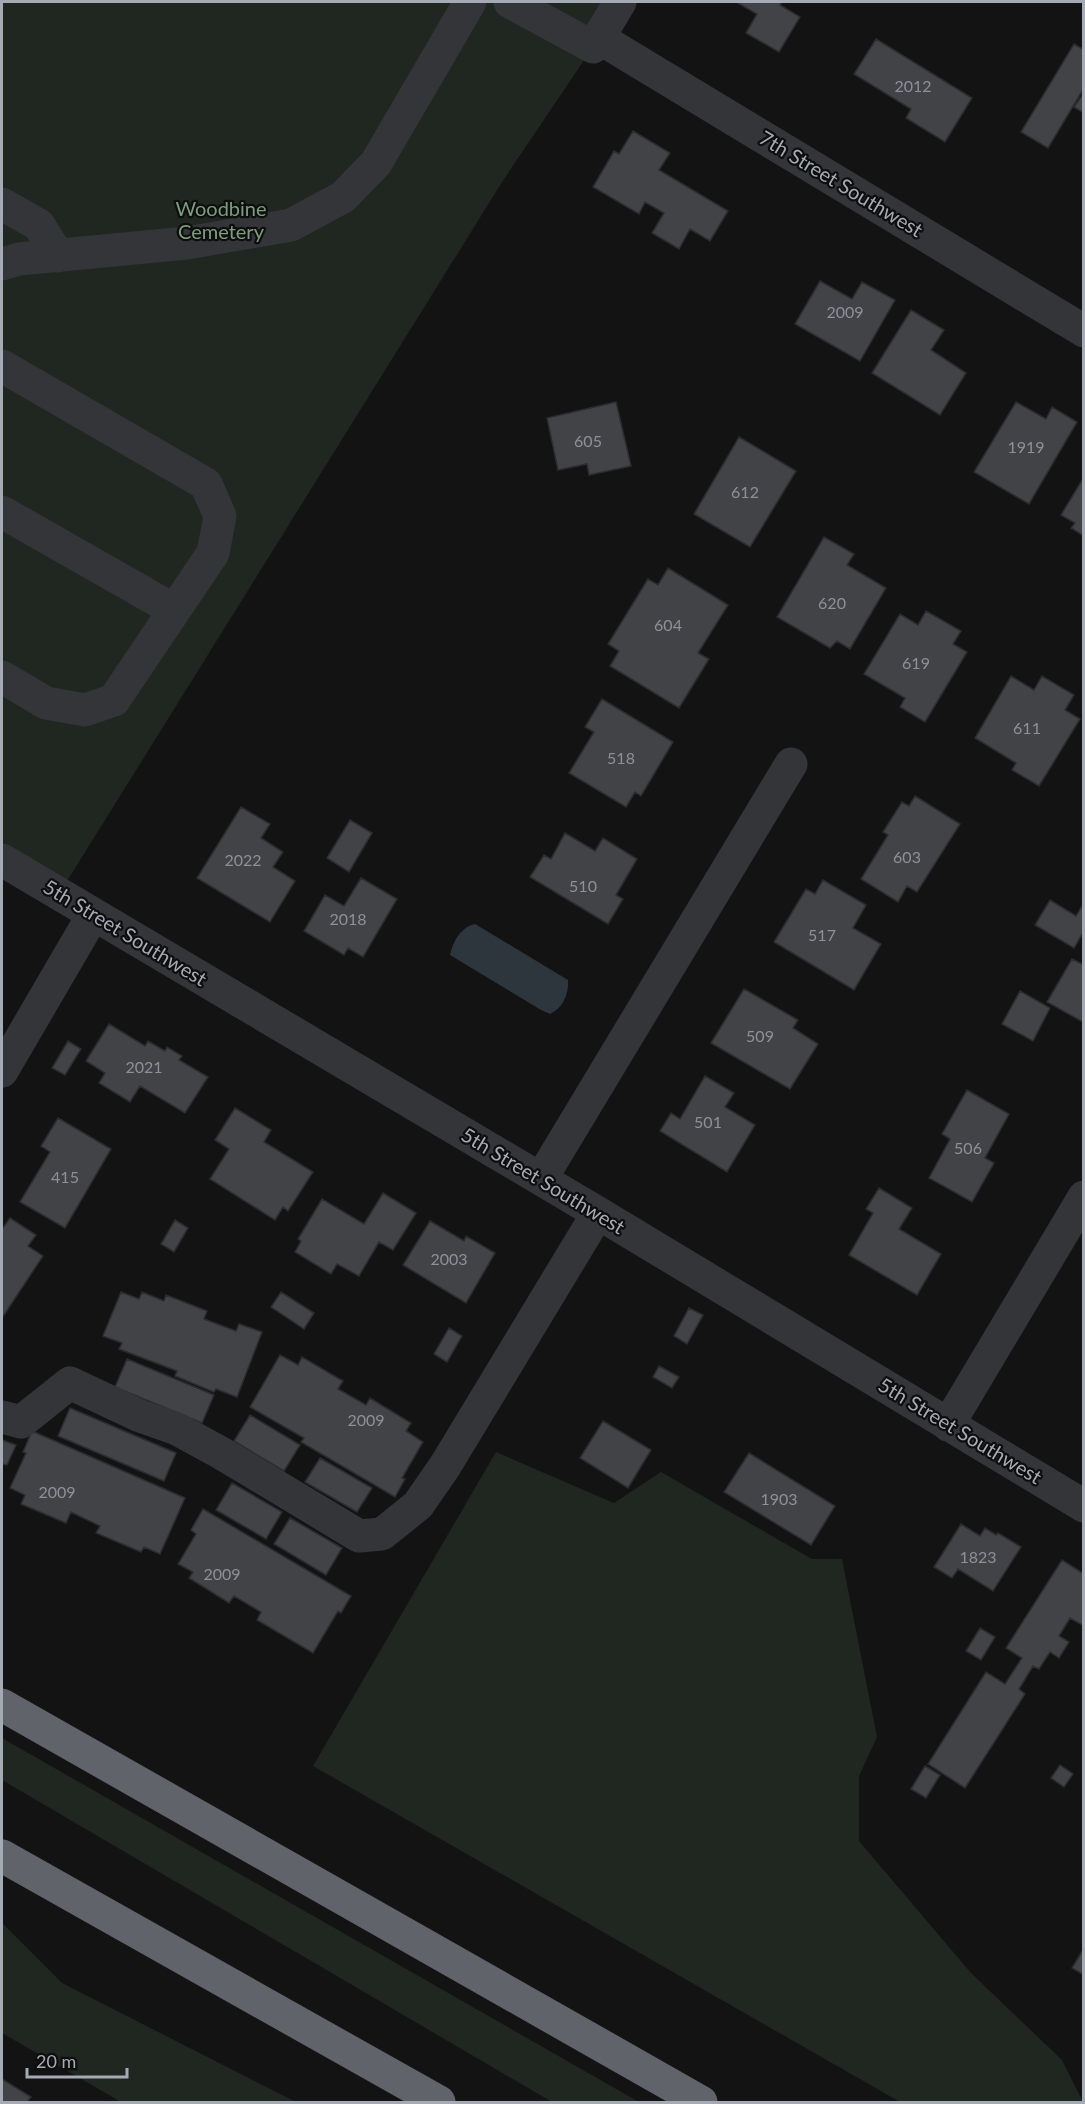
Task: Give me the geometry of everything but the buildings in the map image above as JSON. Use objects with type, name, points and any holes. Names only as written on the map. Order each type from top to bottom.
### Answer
[{"type":"highway","points":[[2,1705],[701,2103]]},
{"type":"highway","points":[[2,1856],[439,2103]]},
{"type":"street","points":[[2,264],[19,259],[187,243],[291,225],[343,197],[375,163],[470,2]]},
{"type":"street","name":"7th Street Southwest","points":[[510,2],[596,43],[1083,330]]},
{"type":"street","points":[[596,43],[620,2]]},
{"type":"street","points":[[2,204],[39,225],[58,256]]},
{"type":"street","points":[[2,366],[206,484],[220,516],[213,553],[114,700],[85,710],[46,703],[2,677]]},
{"type":"street","points":[[2,512],[174,610]]},
{"type":"street","points":[[541,1179],[791,764]]},
{"type":"street","name":"5th Street Southwest","points":[[2,860],[598,1213],[1083,1506]]},
{"type":"street","points":[[2,1071],[93,915]]},
{"type":"street","points":[[948,1425],[1083,1197]]},
{"type":"street","points":[[2,1417],[21,1422],[70,1383],[140,1416],[177,1429],[359,1536],[382,1534],[418,1504],[445,1466],[598,1213]]},
{"type":"green space","name":"Woodbine Cemetery","points":[[2,2],[620,2],[599,38],[504,179],[59,894],[2,859]]},
{"type":"green space","points":[[496,1452],[614,1503],[661,1472],[812,1559],[842,1559],[877,1737],[859,1776],[859,1841],[971,1973],[1062,2060],[1083,2102],[900,2102],[313,1766]]},
{"type":"green space","points":[[2,1738],[639,2102],[552,2102],[2,1780]]},
{"type":"green space","points":[[2,1923],[62,1983],[296,2102],[121,2102],[2,2033]]},
{"type":"shaded area","points":[[475,924],[568,980],[566,995],[562,1004],[555,1011],[550,1014],[541,1010],[450,955],[458,935]]}]
